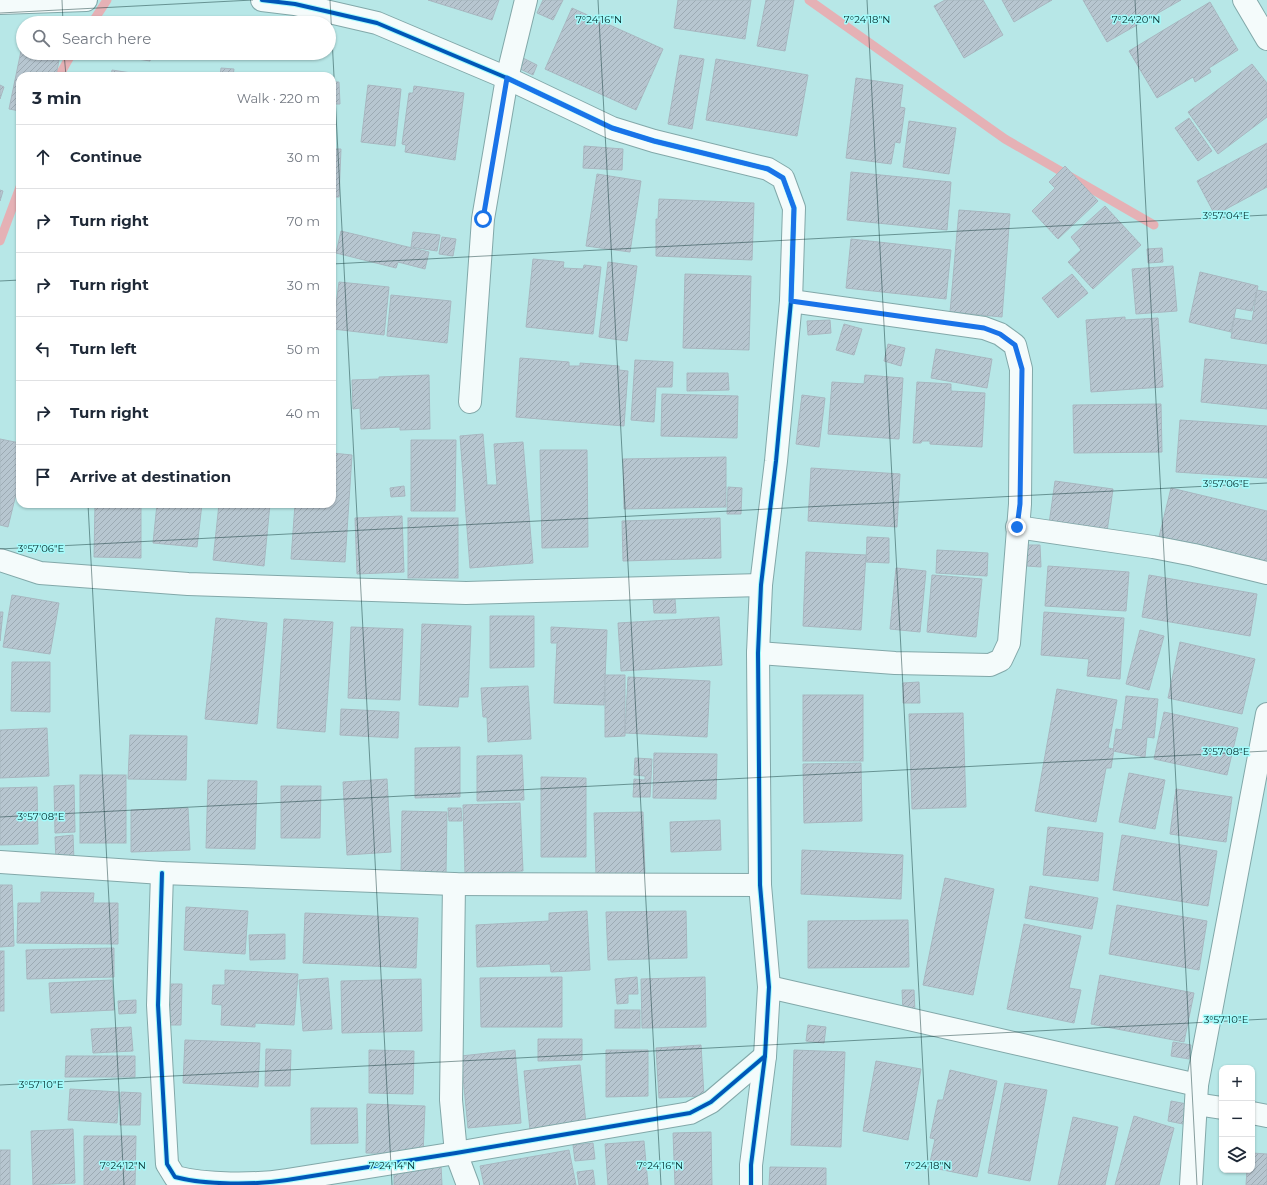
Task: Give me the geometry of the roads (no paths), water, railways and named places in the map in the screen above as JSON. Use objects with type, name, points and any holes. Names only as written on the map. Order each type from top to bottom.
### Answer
[{"type":"street","points":[[0,3],[86,0]]},
{"type":"street","points":[[262,0],[295,4],[377,23],[507,78],[612,128],[654,141],[768,169],[783,178],[794,208],[791,301],[776,461],[761,585],[758,653],[760,885],[769,987],[765,1056],[751,1165],[751,1185]]},
{"type":"street","points":[[470,402],[483,219],[507,78],[526,0]]},
{"type":"street","points":[[1244,0],[1267,40]]},
{"type":"street","points":[[758,653],[895,663],[990,665],[1001,660],[1009,644],[1020,504],[1022,369],[1015,345],[1000,334],[984,328],[791,301]]},
{"type":"street","points":[[1017,527],[1152,547],[1194,555],[1267,573]]},
{"type":"street","points":[[0,560],[40,573],[188,584],[466,593],[761,585]]},
{"type":"street","points":[[1191,1185],[1197,1095],[1267,714]]},
{"type":"street","points":[[0,862],[162,873],[454,884],[760,885]]},
{"type":"street","points":[[162,873],[158,1005],[167,1164],[175,1177],[193,1182],[268,1185],[287,1180],[456,1153],[690,1112],[711,1102],[765,1056]]},
{"type":"street","points":[[454,884],[451,1100],[456,1153],[468,1185]]},
{"type":"street","points":[[769,987],[1197,1095],[1219,1106]]},
{"type":"street","points":[[1255,1114],[1267,1116]]},
{"type":"waterway","points":[[97,16],[107,0]]},
{"type":"waterway","points":[[809,0],[1005,139],[1154,225]]},
{"type":"waterway","points":[[61,72],[68,60]]},
{"type":"waterway","points":[[0,241],[16,198]]}]
